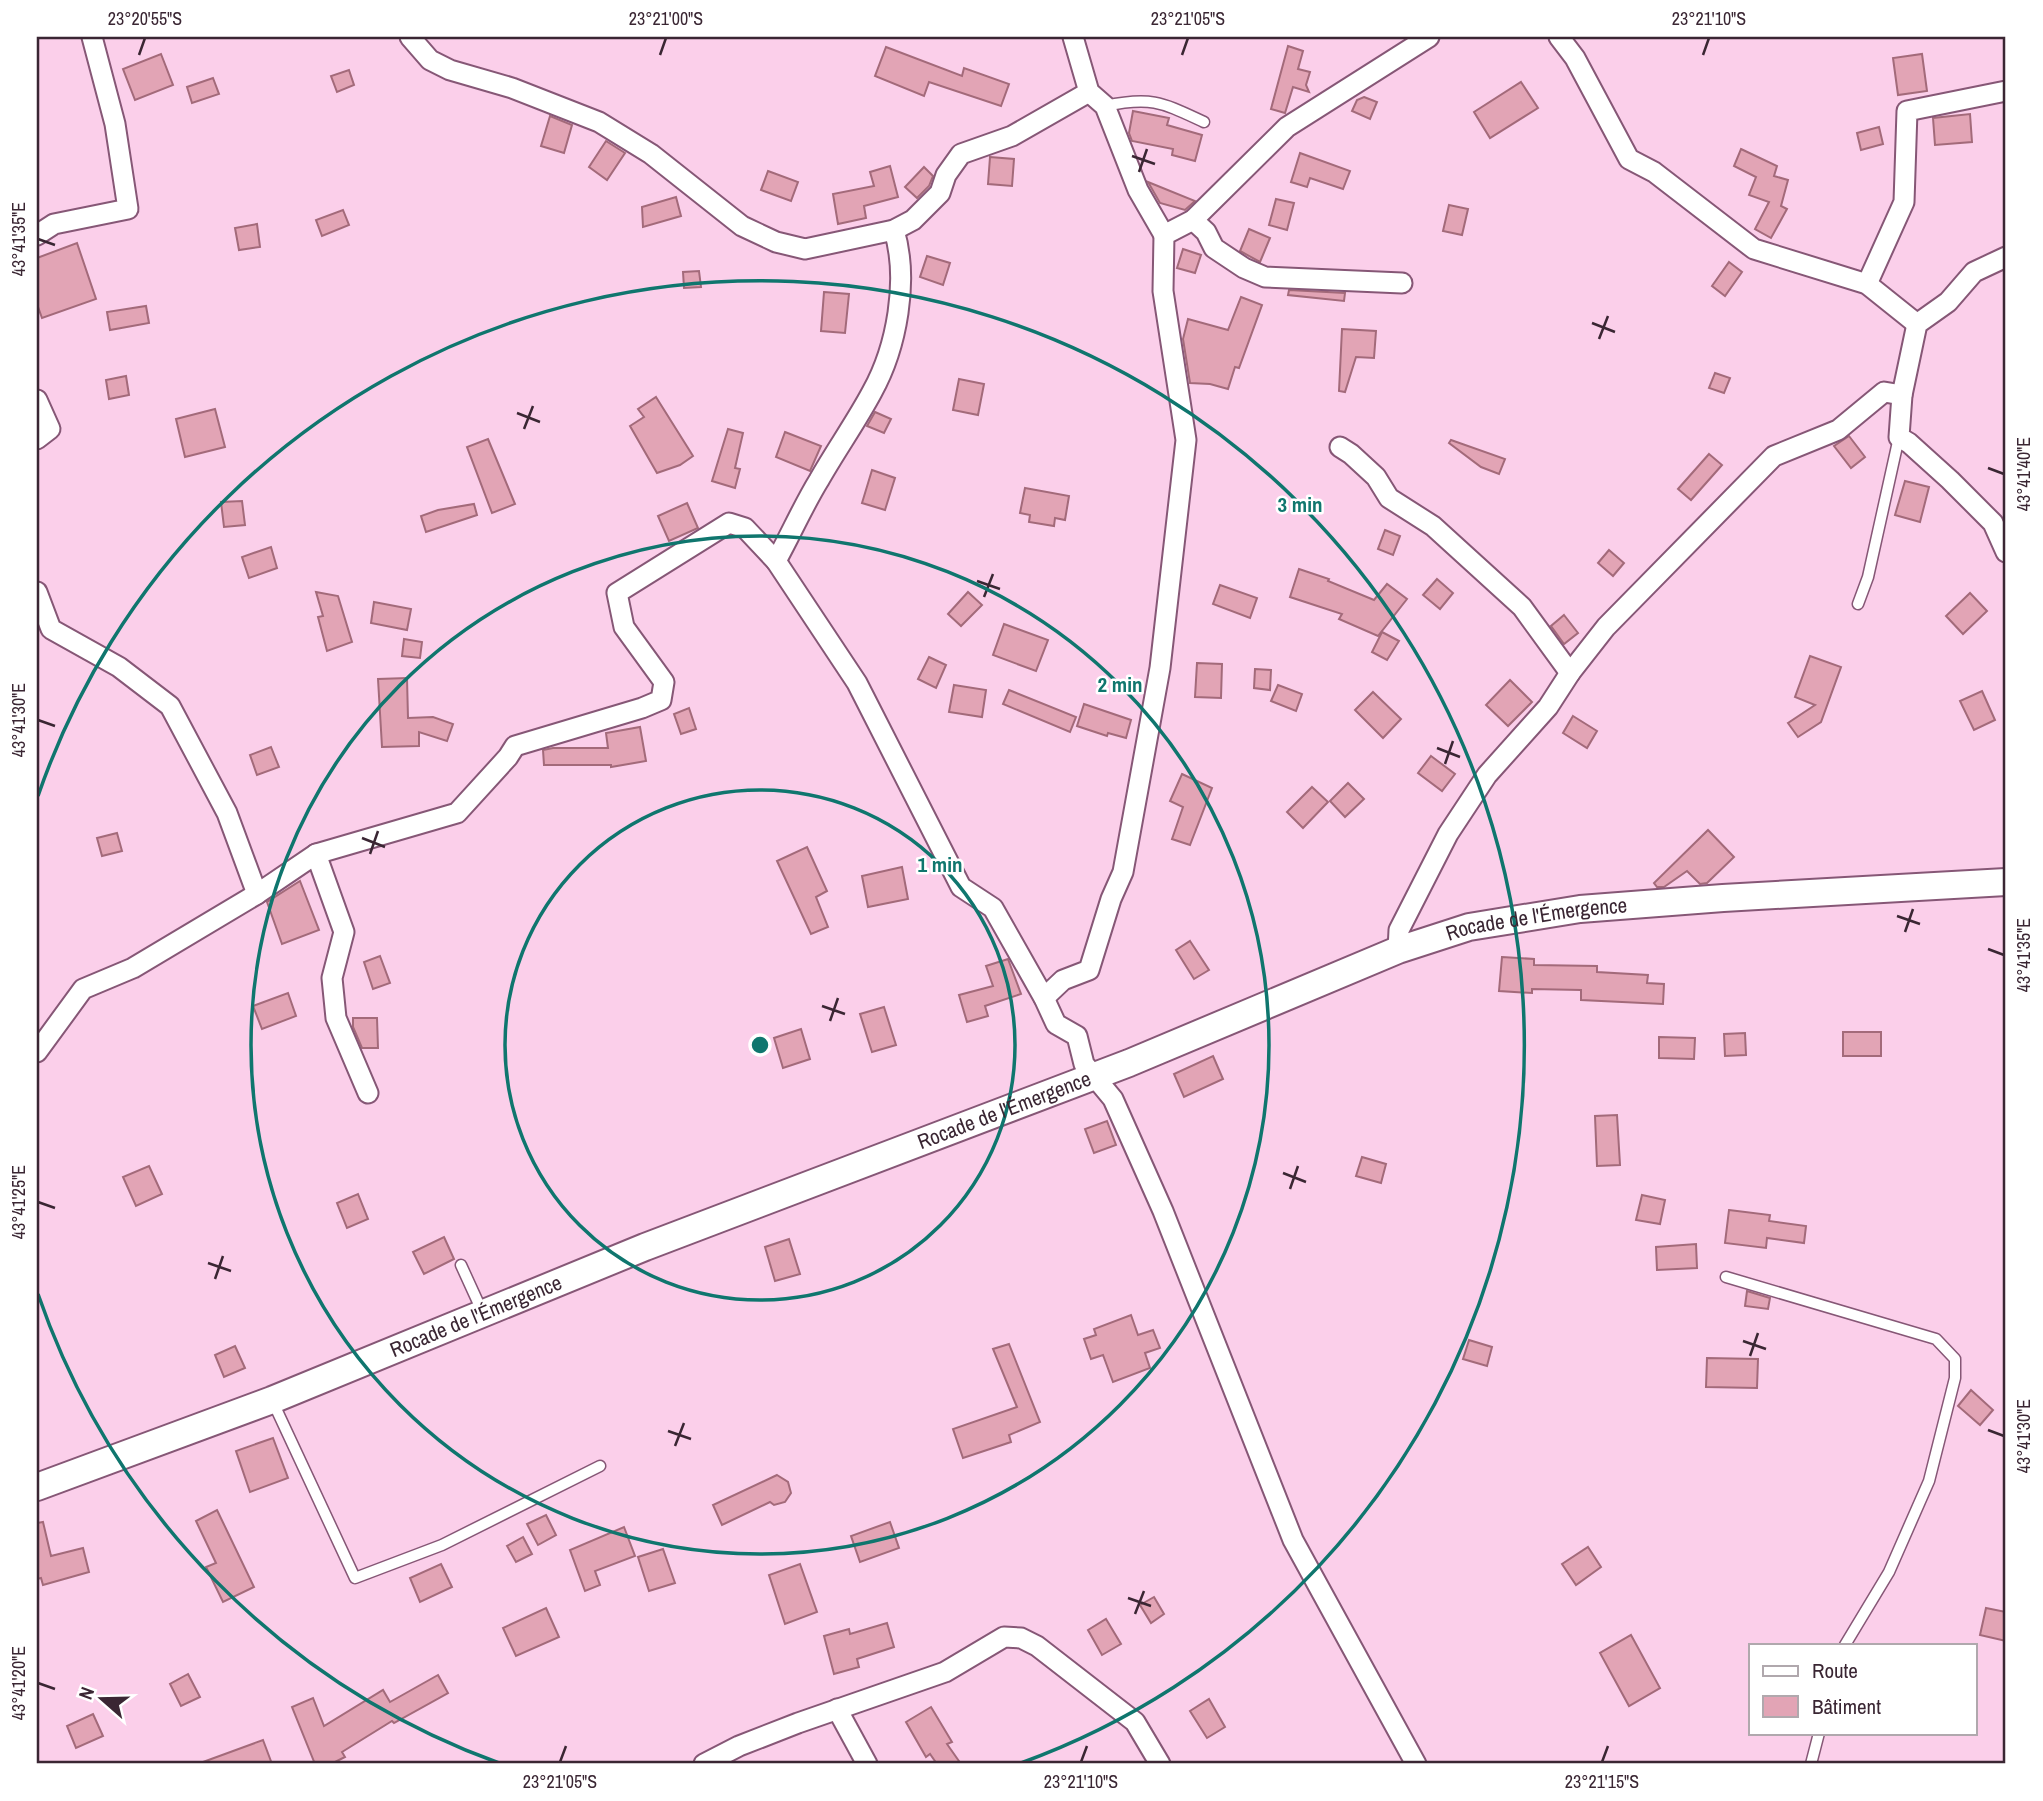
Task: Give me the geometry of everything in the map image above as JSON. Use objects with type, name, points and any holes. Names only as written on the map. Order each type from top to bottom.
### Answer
[{"type":"street","points":[[37,235],[54,224],[128,209],[115,124],[92,37]]},
{"type":"street","points":[[410,37],[430,60],[450,70],[512,88],[599,122],[651,154],[743,226],[776,242],[805,249],[894,230],[914,220],[940,193],[946,175],[961,154],[1023,130],[1089,92]]},
{"type":"street","points":[[1044,998],[1063,980],[1089,970],[1111,900],[1123,872],[1160,668],[1186,440],[1163,291],[1164,235],[1138,190],[1105,106],[1089,92],[1073,37]]},
{"type":"street","points":[[1164,235],[1194,220],[1287,127],[1429,37]]},
{"type":"street","points":[[1559,37],[1575,58],[1629,159],[1654,172],[1754,249],[1867,284],[1917,324]]},
{"type":"street","points":[[1867,284],[1904,202],[1907,111],[2006,90]]},
{"type":"street","points":[[1194,220],[1206,232],[1214,248],[1244,268],[1265,277],[1402,283]]},
{"type":"street","points":[[776,561],[809,496],[873,391],[888,354],[902,287],[900,250],[894,230]]},
{"type":"street","points":[[2006,257],[1974,272],[1948,302],[1917,324],[1902,395],[1899,437],[1950,480],[1993,523],[2006,552]]},
{"type":"street","points":[[1398,950],[1399,930],[1448,834],[1487,775],[1548,707],[1605,627],[1774,456],[1838,430],[1884,392],[1902,395]]},
{"type":"street","points":[[37,400],[50,429],[37,439]]},
{"type":"street","points":[[1340,447],[1352,454],[1376,477],[1389,498],[1433,526],[1522,607],[1570,673]]},
{"type":"street","points":[[37,1052],[83,989],[133,968],[257,894],[316,854],[457,813],[515,746],[642,708],[661,699],[664,682],[624,627],[617,593],[729,523],[745,528],[776,561],[857,682],[961,887],[993,908],[1056,1024],[1077,1036],[1084,1064],[1113,1099],[1163,1211],[1293,1540],[1416,1764]]},
{"type":"street","points":[[37,592],[44,632],[119,667],[170,706],[227,813],[257,894]]},
{"type":"street","points":[[316,854],[344,932],[332,978],[336,1018],[368,1093]]},
{"type":"street","name":"Rocade de l'Émergence","points":[[37,1487],[272,1400],[645,1247],[1218,1027],[1398,950],[1469,928],[1580,909],[2006,881]]},
{"type":"street","points":[[704,1764],[739,1746],[945,1672],[1003,1637],[1021,1638],[1037,1646],[1135,1722],[1160,1764]]},
{"type":"street","points":[[837,1709],[867,1764]]},
{"type":"street","points":[[739,1746],[749,1764]]},
{"type":"lane","points":[[1105,106],[1128,101],[1159,102],[1204,122]]},
{"type":"lane","points":[[1858,604],[1868,577],[1899,437]]},
{"type":"lane","points":[[461,1265],[483,1315]]},
{"type":"lane","points":[[1726,1277],[1936,1339],[1955,1359],[1955,1378],[1929,1481],[1889,1572],[1846,1644]]},
{"type":"lane","points":[[272,1400],[355,1577],[442,1545],[600,1466]]},
{"type":"lane","points":[[1811,1764],[1819,1734]]},
{"type":"building","points":[[1288,46],[1303,51],[1298,69],[1310,72],[1306,85],[1309,92],[1293,87],[1285,113],[1271,109]]},
{"type":"building","points":[[886,47],[962,76],[964,68],[1009,84],[1001,106],[929,82],[924,96],[875,76]]},
{"type":"building","points":[[161,54],[173,85],[135,100],[123,69]]},
{"type":"building","points":[[1922,54],[1927,91],[1898,95],[1893,58]]},
{"type":"building","points":[[349,70],[354,85],[337,92],[331,76]]},
{"type":"building","points":[[213,78],[219,94],[192,103],[187,87]]},
{"type":"building","points":[[1521,82],[1538,108],[1490,138],[1474,112]]},
{"type":"building","points":[[1364,97],[1377,102],[1370,119],[1352,111],[1357,100]]},
{"type":"building","points":[[1133,111],[1169,118],[1167,125],[1202,135],[1195,161],[1172,155],[1173,149],[1132,141],[1129,133]]},
{"type":"building","points":[[1970,114],[1972,142],[1935,145],[1933,118]]},
{"type":"building","points":[[550,116],[572,125],[564,153],[541,146]]},
{"type":"building","points":[[1879,127],[1883,144],[1861,150],[1857,133]]},
{"type":"building","points":[[606,141],[625,153],[607,180],[589,167]]},
{"type":"building","points":[[1741,149],[1777,166],[1774,176],[1788,180],[1781,206],[1787,209],[1771,238],[1755,229],[1769,202],[1749,195],[1756,177],[1734,166]]},
{"type":"building","points":[[1300,153],[1350,171],[1343,189],[1310,178],[1307,187],[1291,182]]},
{"type":"building","points":[[990,157],[1014,159],[1012,186],[988,184]]},
{"type":"building","points":[[890,166],[898,197],[864,206],[866,218],[838,224],[833,194],[874,186],[870,172]]},
{"type":"building","points":[[924,167],[933,176],[929,186],[917,198],[905,187]]},
{"type":"building","points":[[768,171],[798,182],[791,201],[761,190]]},
{"type":"building","points":[[1148,182],[1195,201],[1185,210],[1160,203]]},
{"type":"building","points":[[676,197],[681,216],[643,227],[642,207]]},
{"type":"building","points":[[1276,199],[1294,203],[1287,230],[1269,225]]},
{"type":"building","points":[[1449,205],[1468,209],[1462,235],[1443,231]]},
{"type":"building","points":[[343,210],[349,225],[322,236],[316,220]]},
{"type":"building","points":[[257,224],[260,247],[239,250],[235,228]]},
{"type":"building","points":[[1249,229],[1270,238],[1260,262],[1240,251]]},
{"type":"building","points":[[77,243],[96,299],[42,318],[37,304],[37,258]]},
{"type":"building","points":[[1183,249],[1201,255],[1195,273],[1177,268]]},
{"type":"building","points":[[927,256],[950,263],[943,285],[920,277]]},
{"type":"building","points":[[1729,262],[1742,272],[1725,296],[1712,286]]},
{"type":"building","points":[[699,271],[701,287],[684,288],[683,272]]},
{"type":"building","points":[[1289,290],[1345,293],[1344,301],[1288,295]]},
{"type":"building","points":[[824,292],[849,294],[845,333],[821,331]]},
{"type":"building","points":[[1241,297],[1262,305],[1239,368],[1235,367],[1228,389],[1210,384],[1190,383],[1183,339],[1188,319],[1228,330]]},
{"type":"building","points":[[146,306],[149,323],[110,330],[107,312]]},
{"type":"building","points":[[1342,329],[1376,331],[1374,358],[1356,357],[1345,392],[1339,391]]},
{"type":"building","points":[[1715,373],[1730,378],[1724,393],[1709,388]]},
{"type":"building","points":[[126,376],[129,395],[109,399],[106,380]]},
{"type":"building","points":[[959,379],[984,384],[978,415],[953,410]]},
{"type":"building","points":[[656,397],[693,456],[680,465],[657,473],[630,426],[644,417],[638,409]]},
{"type":"building","points":[[215,409],[225,447],[185,457],[176,419]]},
{"type":"building","points":[[875,412],[891,419],[884,433],[867,426]]},
{"type":"building","points":[[728,429],[743,433],[735,468],[740,469],[735,488],[712,481]]},
{"type":"building","points":[[785,432],[821,446],[810,471],[776,457]]},
{"type":"building","points":[[1849,436],[1865,457],[1851,468],[1834,446]]},
{"type":"building","points":[[488,439],[515,504],[492,513],[467,447]]},
{"type":"building","points":[[1451,440],[1505,459],[1499,474],[1481,467],[1449,443]]},
{"type":"building","points":[[1709,454],[1722,465],[1691,500],[1678,489]]},
{"type":"building","points":[[872,470],[895,478],[885,510],[862,503]]},
{"type":"building","points":[[1905,481],[1929,487],[1920,522],[1895,515]]},
{"type":"building","points":[[1025,488],[1069,496],[1065,520],[1055,518],[1054,526],[1029,522],[1030,515],[1020,513]]},
{"type":"building","points":[[242,501],[245,525],[224,527],[221,502]]},
{"type":"building","points":[[687,503],[698,528],[669,541],[658,516]]},
{"type":"building","points":[[474,504],[477,515],[426,532],[421,516]]},
{"type":"building","points":[[1385,530],[1400,536],[1393,555],[1378,549]]},
{"type":"building","points":[[271,547],[277,568],[249,578],[242,557]]},
{"type":"building","points":[[1609,550],[1624,563],[1613,576],[1598,563]]},
{"type":"building","points":[[1299,569],[1329,579],[1328,581],[1374,600],[1387,584],[1407,599],[1378,636],[1339,619],[1342,614],[1290,597]]},
{"type":"building","points":[[1437,579],[1453,593],[1440,609],[1423,595]]},
{"type":"building","points":[[1220,585],[1257,598],[1250,618],[1213,604]]},
{"type":"building","points":[[316,592],[338,596],[352,642],[327,651],[318,617],[323,616]]},
{"type":"building","points":[[968,592],[982,605],[961,626],[948,614]]},
{"type":"building","points":[[1970,593],[1987,611],[1963,634],[1946,616]]},
{"type":"building","points":[[374,602],[411,609],[407,630],[371,623]]},
{"type":"building","points":[[1564,615],[1578,633],[1564,644],[1551,626]]},
{"type":"building","points":[[1004,624],[1048,640],[1036,671],[993,655]]},
{"type":"building","points":[[1382,632],[1399,641],[1387,660],[1372,652]]},
{"type":"building","points":[[404,639],[422,642],[420,658],[402,656]]},
{"type":"building","points":[[1810,656],[1841,667],[1821,722],[1798,737],[1788,723],[1815,705],[1795,697]]},
{"type":"building","points":[[929,657],[946,665],[936,688],[918,679]]},
{"type":"building","points":[[1197,663],[1222,664],[1221,698],[1195,697]]},
{"type":"building","points":[[1255,669],[1271,670],[1270,690],[1254,688]]},
{"type":"building","points":[[407,678],[408,718],[433,717],[453,724],[447,741],[419,732],[419,746],[382,747],[378,679]]},
{"type":"building","points":[[1510,680],[1532,702],[1508,726],[1486,705]]},
{"type":"building","points":[[954,685],[986,690],[982,717],[949,712]]},
{"type":"building","points":[[1278,685],[1302,694],[1296,711],[1271,701]]},
{"type":"building","points":[[1009,690],[1076,717],[1070,732],[1003,704]]},
{"type":"building","points":[[1982,691],[1995,720],[1974,730],[1960,701]]},
{"type":"building","points":[[1373,692],[1401,719],[1383,738],[1355,710]]},
{"type":"building","points":[[1084,704],[1131,720],[1126,738],[1108,733],[1107,736],[1077,726]]},
{"type":"building","points":[[689,708],[696,729],[681,734],[674,714]]},
{"type":"building","points":[[1573,716],[1597,731],[1587,748],[1563,733]]},
{"type":"building","points":[[640,727],[646,761],[611,767],[544,765],[543,750],[608,748],[606,733]]},
{"type":"building","points":[[271,747],[279,767],[257,775],[250,755]]},
{"type":"building","points":[[1431,756],[1455,774],[1442,791],[1418,773]]},
{"type":"building","points":[[1182,774],[1212,788],[1190,845],[1172,839],[1183,807],[1170,801]]},
{"type":"building","points":[[1348,783],[1364,799],[1345,817],[1330,801]]},
{"type":"building","points":[[1312,787],[1328,802],[1303,828],[1287,812]]},
{"type":"building","points":[[1708,830],[1734,857],[1707,883],[1700,884],[1687,871],[1664,887],[1657,887],[1654,883]]},
{"type":"building","points":[[117,833],[122,851],[102,856],[97,838]]},
{"type":"building","points":[[807,847],[827,891],[816,897],[828,927],[811,934],[777,861]]},
{"type":"building","points":[[902,867],[908,899],[868,907],[862,876]]},
{"type":"building","points":[[300,881],[319,930],[282,944],[267,902]]},
{"type":"building","points":[[1190,941],[1209,970],[1194,979],[1176,950]]},
{"type":"building","points":[[380,956],[390,983],[373,989],[364,962]]},
{"type":"building","points":[[1502,957],[1534,959],[1534,965],[1597,966],[1597,972],[1648,975],[1647,983],[1664,984],[1663,1004],[1581,1000],[1581,990],[1532,989],[1532,993],[1499,991]]},
{"type":"building","points":[[1008,959],[1021,994],[985,1006],[988,1016],[967,1022],[959,995],[993,986],[986,966]]},
{"type":"building","points":[[288,993],[296,1016],[262,1029],[253,1006]]},
{"type":"building","points":[[884,1007],[896,1045],[872,1052],[860,1014]]},
{"type":"building","points":[[353,1018],[377,1018],[378,1048],[362,1048],[353,1027]]},
{"type":"building","points":[[801,1029],[810,1059],[783,1068],[774,1038]]},
{"type":"building","points":[[1843,1032],[1881,1032],[1881,1056],[1843,1056]]},
{"type":"building","points":[[1745,1033],[1746,1055],[1725,1056],[1724,1034]]},
{"type":"building","points":[[1659,1037],[1695,1038],[1694,1059],[1659,1058]]},
{"type":"building","points":[[1213,1056],[1223,1079],[1184,1097],[1174,1074]]},
{"type":"building","points":[[1617,1115],[1620,1165],[1597,1166],[1595,1116]]},
{"type":"building","points":[[1107,1121],[1116,1145],[1094,1153],[1085,1129]]},
{"type":"building","points":[[1362,1157],[1386,1164],[1381,1183],[1356,1176]]},
{"type":"building","points":[[149,1166],[162,1194],[136,1206],[123,1177]]},
{"type":"building","points":[[358,1194],[368,1219],[347,1228],[337,1203]]},
{"type":"building","points":[[1642,1195],[1665,1200],[1660,1224],[1636,1220]]},
{"type":"building","points":[[1729,1210],[1770,1215],[1769,1221],[1806,1226],[1804,1243],[1767,1238],[1766,1248],[1725,1243]]},
{"type":"building","points":[[444,1237],[454,1259],[424,1274],[413,1252]]},
{"type":"building","points":[[789,1239],[800,1274],[775,1281],[765,1247]]},
{"type":"building","points":[[1696,1244],[1697,1268],[1657,1270],[1656,1247]]},
{"type":"building","points":[[1747,1291],[1770,1298],[1768,1309],[1745,1306]]},
{"type":"building","points":[[1131,1315],[1138,1335],[1153,1330],[1160,1348],[1145,1353],[1150,1368],[1113,1382],[1103,1355],[1091,1359],[1084,1339],[1096,1335],[1094,1329]]},
{"type":"building","points":[[1469,1340],[1492,1347],[1487,1366],[1463,1359]]},
{"type":"building","points":[[1009,1344],[1040,1422],[1009,1435],[1011,1442],[963,1458],[953,1429],[1017,1407],[993,1349]]},
{"type":"building","points":[[235,1346],[245,1368],[224,1377],[215,1355]]},
{"type":"building","points":[[1707,1358],[1758,1359],[1757,1388],[1706,1387]]},
{"type":"building","points":[[1971,1390],[1993,1410],[1980,1425],[1958,1406]]},
{"type":"building","points":[[273,1438],[288,1478],[250,1492],[236,1451]]},
{"type":"building","points":[[777,1475],[788,1482],[791,1493],[785,1502],[774,1505],[770,1502],[722,1525],[713,1505]]},
{"type":"building","points":[[217,1510],[254,1587],[223,1602],[206,1567],[216,1563],[196,1521]]},
{"type":"building","points":[[546,1515],[556,1535],[538,1545],[527,1524]]},
{"type":"building","points":[[43,1522],[51,1556],[83,1548],[89,1572],[43,1585],[41,1578],[37,1579],[37,1523]]},
{"type":"building","points":[[890,1522],[899,1548],[860,1562],[851,1536]]},
{"type":"building","points":[[624,1527],[635,1556],[595,1571],[600,1585],[585,1591],[570,1550]]},
{"type":"building","points":[[523,1537],[532,1554],[516,1562],[507,1546]]},
{"type":"building","points":[[1588,1547],[1601,1567],[1576,1585],[1562,1564]]},
{"type":"building","points":[[663,1549],[675,1583],[649,1591],[638,1557]]},
{"type":"building","points":[[441,1564],[452,1587],[420,1602],[410,1578]]},
{"type":"building","points":[[800,1564],[817,1612],[785,1624],[769,1575]]},
{"type":"building","points":[[1154,1597],[1164,1614],[1151,1623],[1140,1605]]},
{"type":"building","points":[[546,1608],[559,1637],[516,1656],[503,1628]]},
{"type":"building","points":[[1986,1608],[2006,1612],[2006,1641],[1980,1635]]},
{"type":"building","points":[[1106,1619],[1121,1644],[1102,1655],[1088,1630]]},
{"type":"building","points":[[887,1623],[894,1647],[857,1659],[859,1667],[834,1674],[824,1636],[849,1629],[850,1634]]},
{"type":"building","points":[[1631,1635],[1660,1688],[1629,1706],[1600,1653]]},
{"type":"building","points":[[188,1674],[200,1697],[181,1706],[170,1684]]},
{"type":"building","points":[[438,1675],[448,1693],[394,1723],[392,1721],[342,1752],[345,1757],[331,1764],[315,1764],[292,1707],[313,1698],[324,1726],[383,1690],[390,1702]]},
{"type":"building","points":[[1209,1699],[1225,1727],[1207,1738],[1190,1711]]},
{"type":"building","points":[[931,1707],[952,1742],[947,1744],[961,1764],[937,1764],[930,1754],[926,1757],[906,1722]]},
{"type":"building","points":[[93,1714],[103,1736],[76,1748],[67,1726]]},
{"type":"building","points":[[263,1740],[272,1764],[203,1764],[203,1762]]}]
